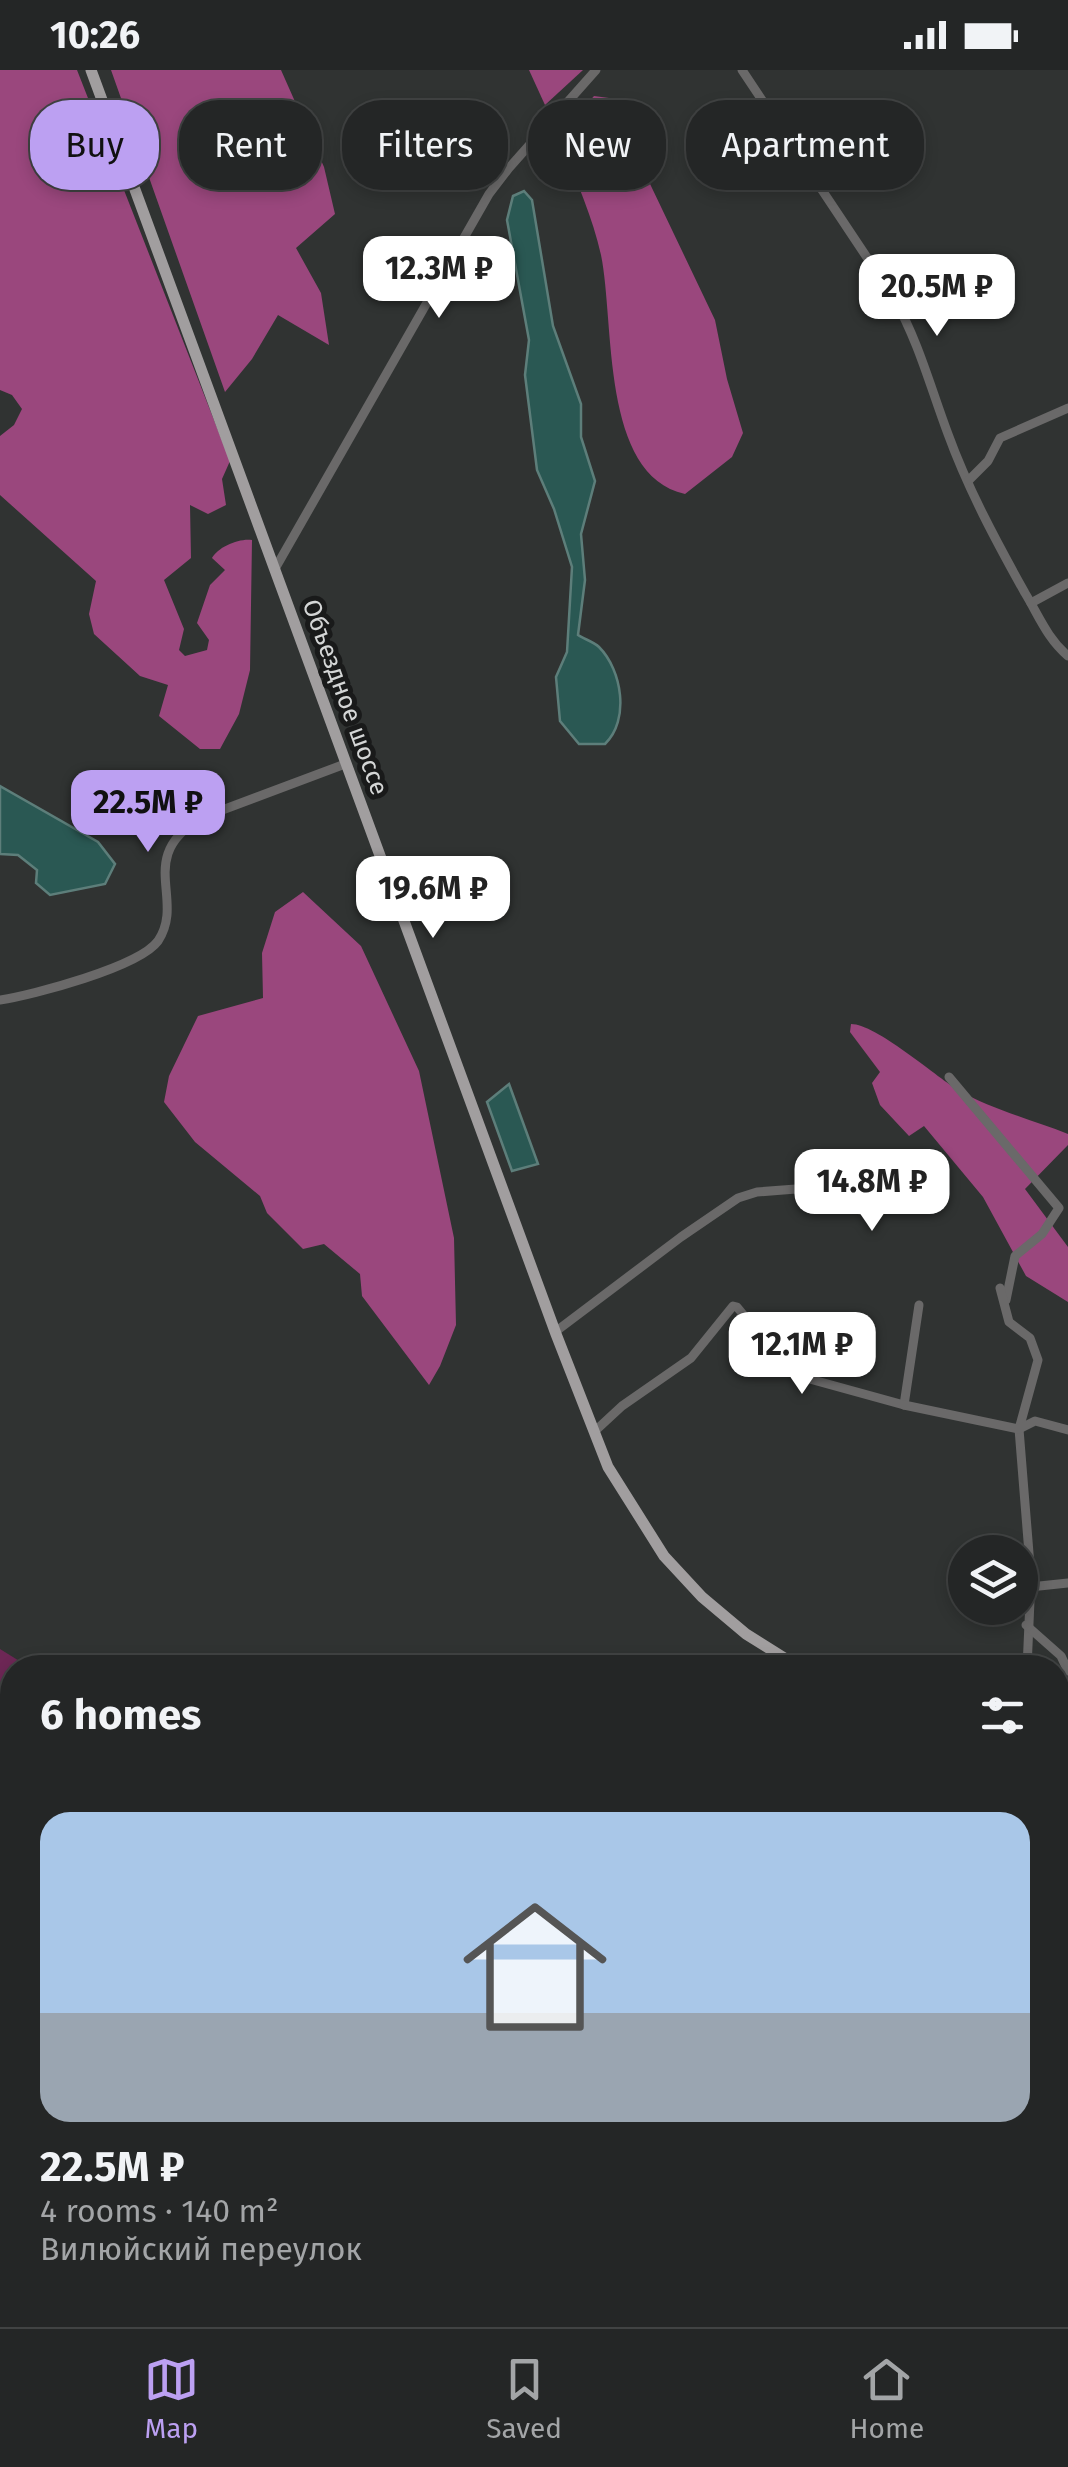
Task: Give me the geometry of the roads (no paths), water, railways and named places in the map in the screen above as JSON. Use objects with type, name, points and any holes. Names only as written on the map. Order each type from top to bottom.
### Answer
[{"type":"main road","name":"Объездное шоссе","points":[[91,70],[608,1467],[664,1556],[702,1597],[781,1655]]},
{"type":"street","points":[[276,567],[489,194],[596,70]]},
{"type":"street","points":[[742,70],[916,337],[949,437],[970,480],[983,520],[1049,637],[1068,656]]},
{"type":"street","points":[[970,480],[988,461],[1000,438],[1068,408]]},
{"type":"street","points":[[1031,603],[1068,583]]},
{"type":"street","points":[[0,1000],[73,983],[142,954],[158,942],[164,924],[166,866],[171,844],[181,830],[201,818],[346,764]]},
{"type":"street","points":[[949,1078],[1064,1207],[1042,1234],[1015,1256],[1004,1306]]},
{"type":"street","points":[[555,1332],[681,1236],[738,1198],[757,1192],[796,1190],[874,1215],[902,1186]]},
{"type":"street","points":[[1000,1288],[1009,1322],[1030,1338],[1038,1360],[1019,1429],[1026,1535]]},
{"type":"street","points":[[904,1405],[918,1304]]},
{"type":"street","points":[[595,1431],[622,1406],[691,1358],[733,1306],[784,1364],[806,1378],[904,1405],[1019,1429],[1035,1421],[1068,1430]]},
{"type":"street","points":[[1038,1586],[1068,1583]]},
{"type":"street","points":[[1026,1625],[1027,1655]]},
{"type":"street","points":[[1026,1625],[1060,1655]]},
{"type":"water","points":[[524,191],[532,200],[553,326],[581,404],[581,437],[595,481],[581,534],[585,580],[578,635],[599,647],[618,681],[618,722],[605,744],[579,744],[560,721],[556,677],[567,652],[572,567],[537,470],[525,375],[529,340],[507,220],[513,196]]},
{"type":"water","points":[[0,786],[98,842],[115,864],[105,884],[50,895],[36,883],[37,870],[18,855],[0,854]]},
{"type":"water","points":[[509,1084],[538,1164],[512,1171],[487,1102]]}]
